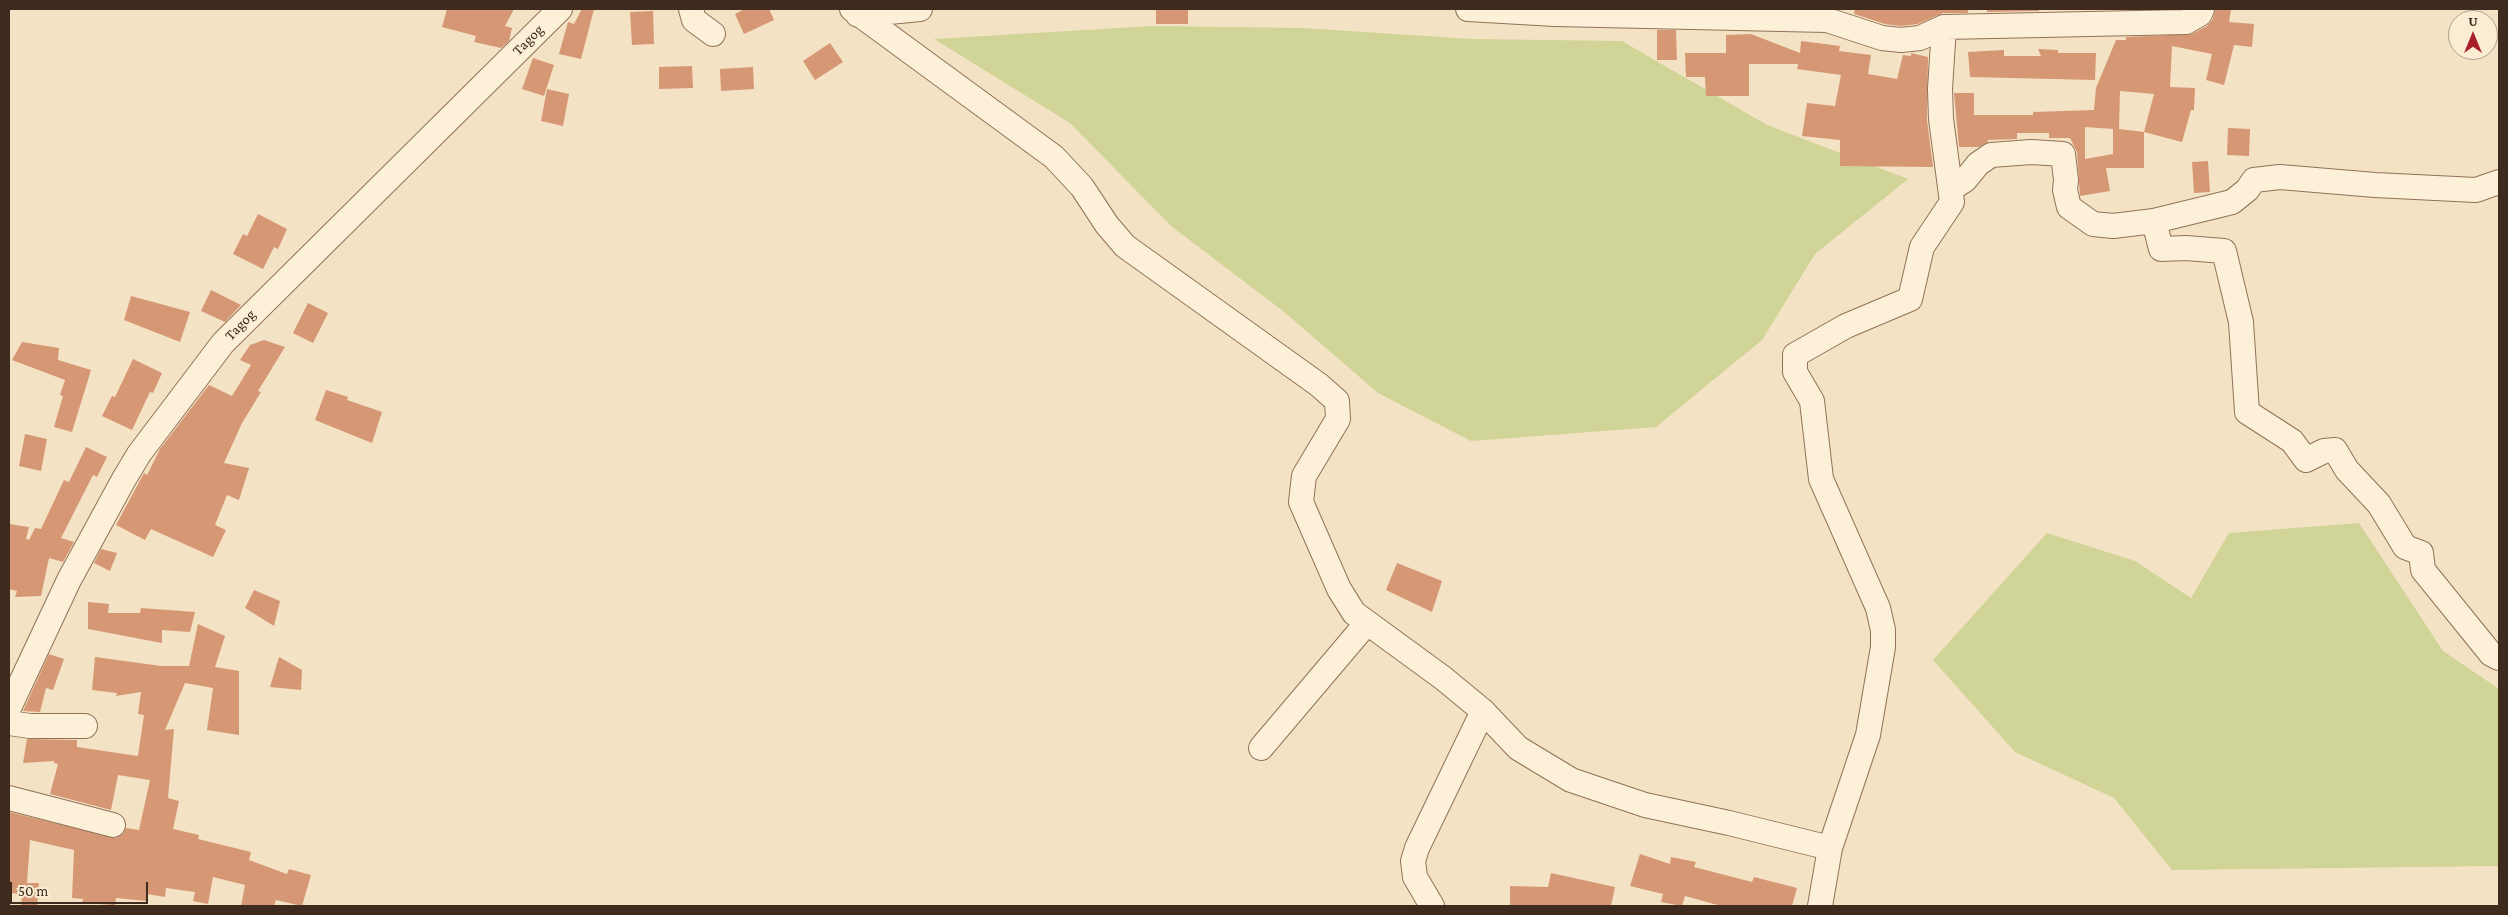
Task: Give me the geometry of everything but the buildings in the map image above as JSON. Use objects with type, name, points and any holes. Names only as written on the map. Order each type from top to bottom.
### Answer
[{"type":"street","name":"Tagog","points":[[9,708],[69,580],[124,479],[139,454],[222,343],[560,9]]},
{"type":"street","points":[[691,9],[694,20],[713,34]]},
{"type":"street","points":[[855,12],[920,9]]},
{"type":"street","points":[[1468,9],[1827,20],[1882,38],[1901,40],[1920,38],[1944,27],[2043,17],[2186,22],[2200,14],[2202,9]]},
{"type":"street","points":[[855,12],[1054,156],[1082,187],[1107,226],[1126,246],[1331,394],[1339,407],[1338,419],[1304,476],[1301,502],[1347,604],[1366,624],[1443,678],[1483,711],[1518,748],[1570,780],[1646,806],[1729,823],[1830,848]]},
{"type":"street","points":[[1820,906],[1830,848],[1868,735],[1883,647],[1883,630],[1878,608],[1821,480],[1812,401],[1795,372],[1795,355],[1846,326],[1910,299],[1922,247],[1952,202],[1941,119],[1940,89],[1944,27]]},
{"type":"street","points":[[1951,189],[1965,180],[1978,164],[1991,155],[2031,152],[2063,154],[2066,180],[2065,190],[2069,207],[2093,224],[2113,226],[2154,221],[2232,202],[2247,190],[2254,180],[2262,179],[2280,177],[2375,185],[2476,190],[2499,182]]},
{"type":"street","points":[[2154,221],[2161,249],[2186,248],[2224,251],[2241,322],[2247,412],[2292,441],[2306,460],[2324,451],[2336,450],[2347,470],[2379,504],[2405,547],[2421,553],[2423,570],[2491,654],[2499,658]]},
{"type":"street","points":[[1261,748],[1366,624]]},
{"type":"street","points":[[1432,906],[1416,877],[1413,861],[1483,711]]},
{"type":"street","points":[[9,723],[30,726],[84,726]]},
{"type":"street","points":[[9,798],[113,825]]},
{"type":"green space","points":[[1153,26],[1303,28],[1472,39],[1622,41],[1767,125],[1908,179],[1815,254],[1762,340],[1656,427],[1471,441],[1378,393],[1283,311],[1171,226],[1070,123],[934,39]]},
{"type":"green space","points":[[2359,523],[2443,651],[2499,689],[2499,866],[2172,870],[2114,798],[2015,752],[1933,660],[2047,533],[2135,561],[2191,598],[2229,533]]}]
